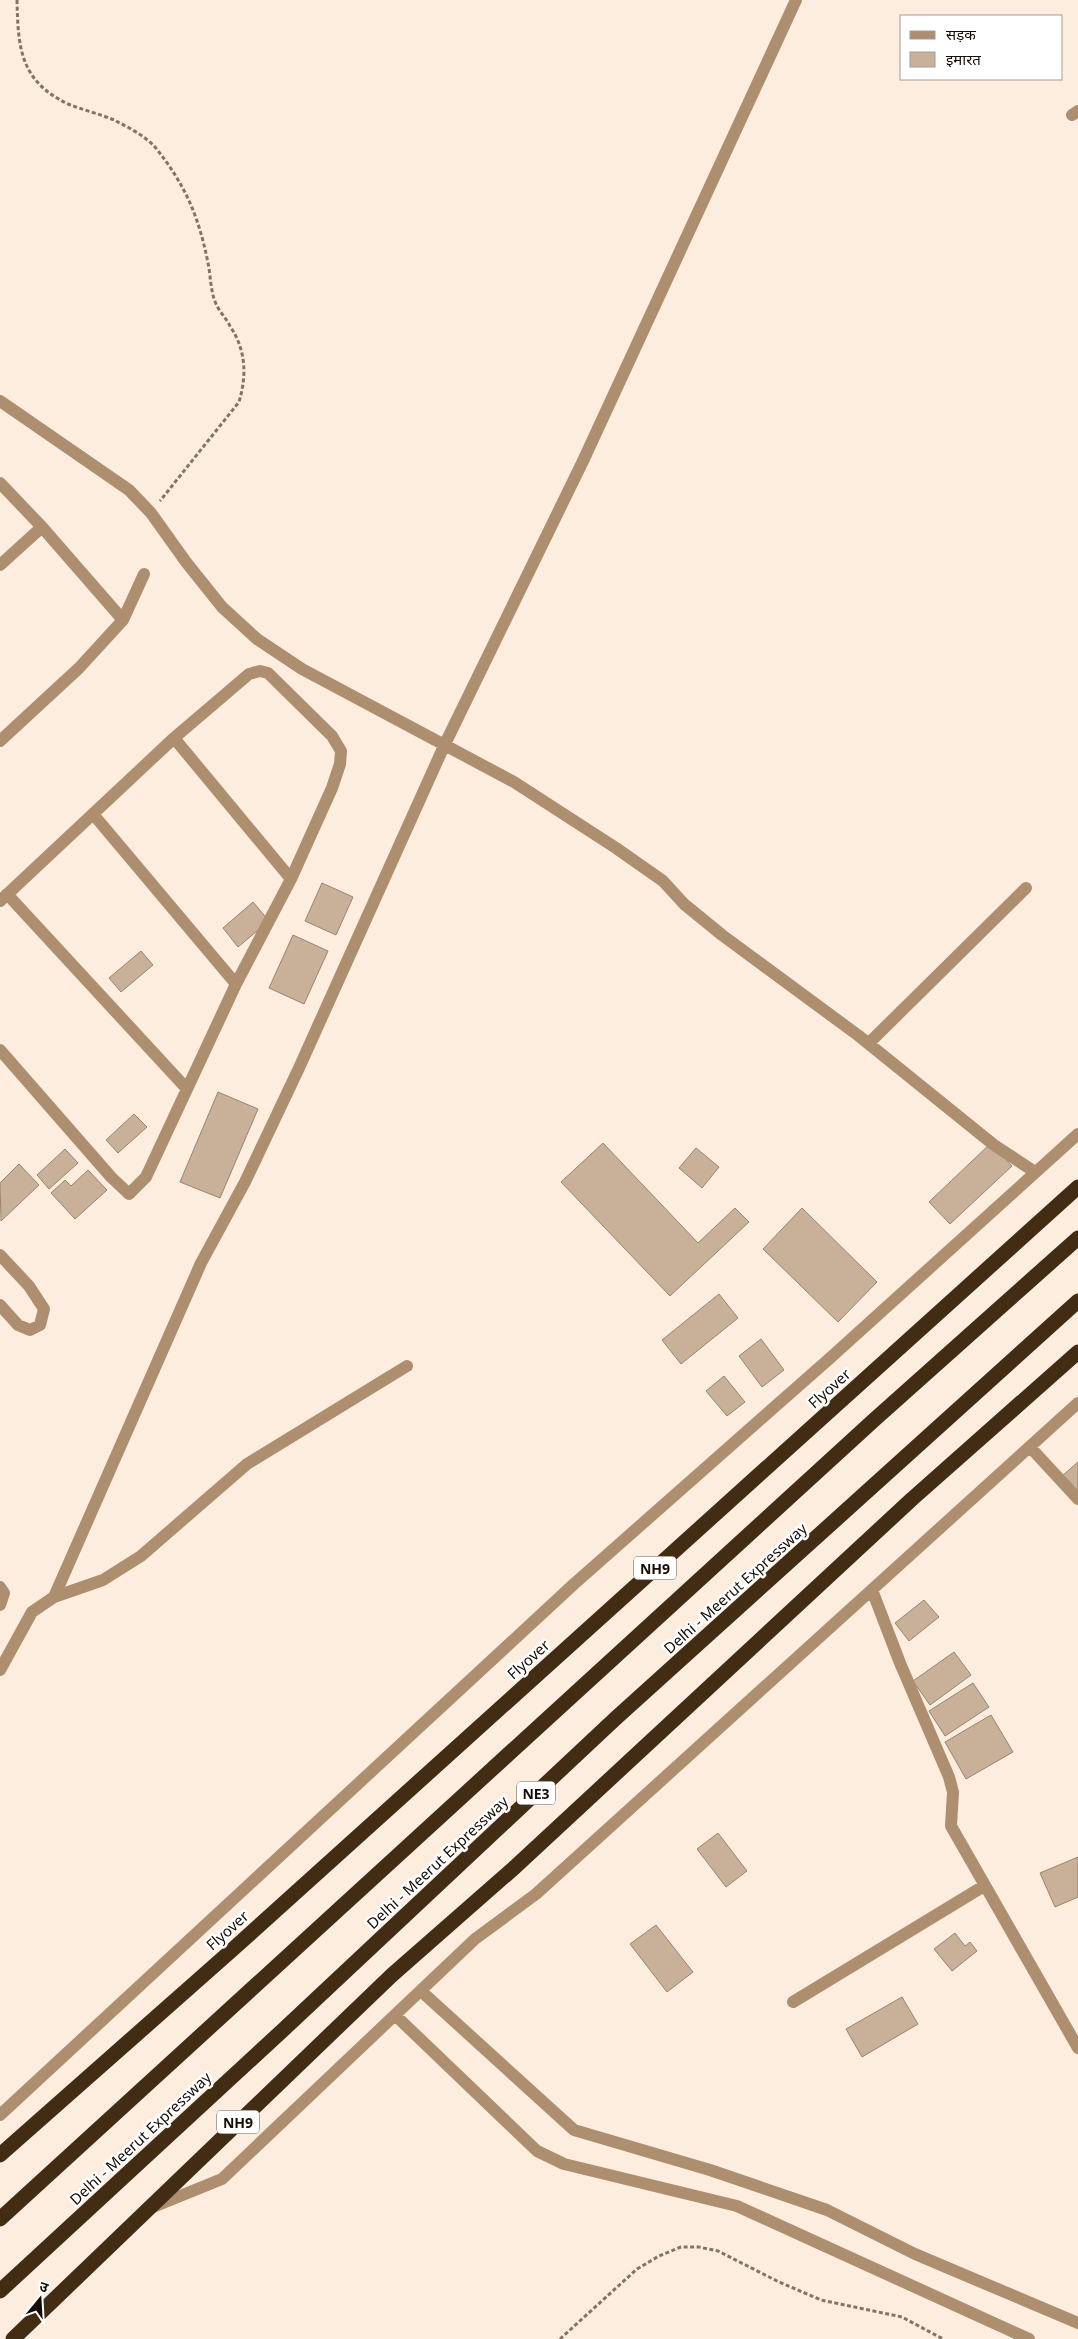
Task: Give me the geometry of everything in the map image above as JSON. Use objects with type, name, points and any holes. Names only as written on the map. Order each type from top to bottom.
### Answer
[{"type":"highway","name":"Flyover","points":[[0,2155],[232,1950],[1078,1187]]},
{"type":"highway","name":"Delhi - Meerut Expressway","points":[[0,2219],[874,1420],[1078,1238]]},
{"type":"highway","name":"Delhi - Meerut Expressway","points":[[0,2291],[296,2018],[616,1718],[1078,1301]]},
{"type":"highway","name":"NH9","points":[[13,2339],[392,1975],[522,1861],[912,1499],[1078,1352]]},
{"type":"street","points":[[54,1597],[201,1263],[245,1182],[299,1068],[444,746],[587,452],[796,0]]},
{"type":"street","points":[[0,401],[129,490],[151,513],[186,562],[222,607],[257,638],[302,669],[514,782],[624,853],[663,881],[684,904],[722,935],[869,1044],[994,1145],[1035,1172]]},
{"type":"street","points":[[0,483],[42,527],[123,620]]},
{"type":"street","points":[[0,565],[42,527]]},
{"type":"street","points":[[0,741],[79,668],[123,620],[144,574]]},
{"type":"street","points":[[0,1050],[111,1177],[130,1194],[146,1177],[236,984],[292,879],[332,788],[340,764],[341,752],[332,736],[277,680],[268,673],[260,671],[249,674],[174,738],[4,898],[187,1089]]},
{"type":"street","points":[[174,738],[292,879]]},
{"type":"street","points":[[93,814],[236,984]]},
{"type":"street","points":[[869,1044],[1026,888]]},
{"type":"street","points":[[0,2115],[574,1584],[829,1359],[1078,1134]]},
{"type":"street","points":[[0,1255],[29,1286],[44,1309],[40,1325],[30,1330],[18,1325],[0,1305]]},
{"type":"street","points":[[0,1670],[32,1612],[54,1597],[103,1580],[141,1556],[247,1464],[407,1366]]},
{"type":"street","points":[[146,2210],[222,2179],[475,1939],[536,1894],[1078,1403]]},
{"type":"street","points":[[1030,1447],[1078,1499]]},
{"type":"street","points":[[0,1587],[4,1593],[0,1604]]},
{"type":"street","points":[[872,1590],[900,1663],[949,1777],[953,1792],[952,1826],[984,1886],[1078,2048]]},
{"type":"street","points":[[793,2002],[984,1886]]},
{"type":"street","points":[[421,1991],[574,2130],[710,2170],[827,2210],[915,2254],[1078,2323]]},
{"type":"street","points":[[396,2016],[537,2151],[550,2159],[737,2206],[1029,2339]]},
{"type":"path","points":[[17,0],[18,40],[23,58],[30,73],[42,88],[69,104],[101,114],[128,127],[154,146],[185,188],[194,209],[216,304],[232,328],[242,352],[245,382],[239,402],[151,513]]},
{"type":"path","points":[[560,2339],[637,2270],[659,2256],[682,2247],[699,2247],[718,2251],[777,2281],[821,2300],[902,2317],[943,2339]]},
{"type":"building","points":[[322,883],[353,897],[336,935],[305,921]]},
{"type":"building","points":[[253,902],[269,921],[238,947],[223,928]]},
{"type":"building","points":[[293,935],[328,951],[304,1004],[269,988]]},
{"type":"building","points":[[141,951],[153,965],[121,992],[109,978]]},
{"type":"building","points":[[218,1092],[258,1109],[220,1198],[180,1182]]},
{"type":"building","points":[[134,1114],[147,1127],[118,1153],[106,1140]]},
{"type":"building","points":[[603,1143],[698,1243],[735,1208],[749,1222],[670,1296],[561,1182]]},
{"type":"building","points":[[991,1143],[1012,1166],[950,1224],[929,1202]]},
{"type":"building","points":[[696,1148],[719,1167],[702,1188],[679,1168]]},
{"type":"building","points":[[65,1149],[78,1163],[49,1189],[37,1175]]},
{"type":"building","points":[[19,1164],[39,1185],[1,1221],[0,1183]]},
{"type":"building","points":[[88,1170],[107,1190],[75,1219],[51,1193],[65,1180],[71,1186]]},
{"type":"building","points":[[802,1208],[877,1282],[838,1322],[763,1249]]},
{"type":"building","points":[[719,1294],[738,1318],[681,1364],[662,1340]]},
{"type":"building","points":[[761,1339],[784,1370],[762,1387],[739,1356]]},
{"type":"building","points":[[724,1376],[745,1402],[727,1416],[706,1391]]},
{"type":"building","points":[[1078,1462],[1078,1494],[1062,1476]]},
{"type":"building","points":[[924,1600],[939,1617],[909,1641],[895,1623]]},
{"type":"building","points":[[954,1652],[971,1675],[930,1705],[913,1681]]},
{"type":"building","points":[[973,1683],[989,1707],[945,1736],[929,1711]]},
{"type":"building","points":[[991,1715],[1013,1752],[966,1779],[945,1742]]},
{"type":"building","points":[[718,1833],[747,1871],[726,1887],[697,1849]]},
{"type":"building","points":[[1078,1857],[1078,1897],[1055,1907],[1040,1873]]},
{"type":"building","points":[[656,1925],[693,1972],[667,1992],[630,1944]]},
{"type":"building","points":[[955,1933],[965,1946],[970,1942],[977,1951],[952,1971],[934,1949]]},
{"type":"building","points":[[902,1997],[918,2024],[862,2057],[846,2029]]}]
